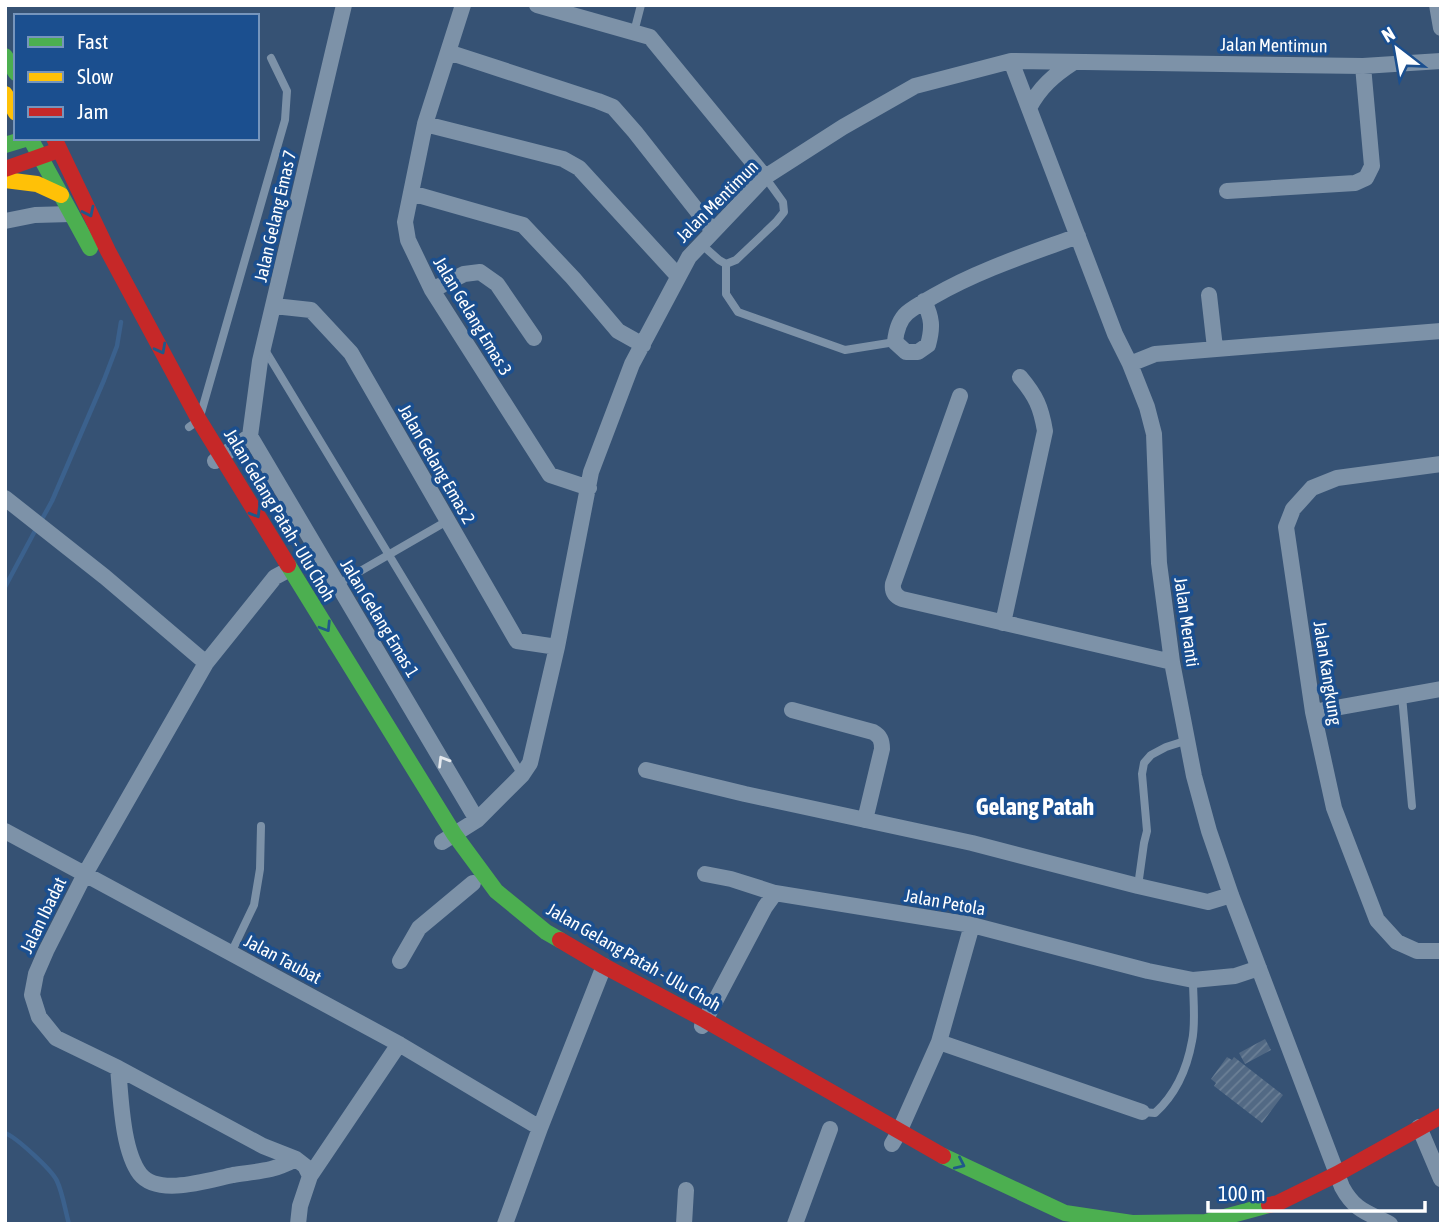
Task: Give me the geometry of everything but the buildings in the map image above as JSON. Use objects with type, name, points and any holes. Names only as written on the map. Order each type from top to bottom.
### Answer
[{"type":"main road","points":[[5,94],[14,110]]},
{"type":"main road","points":[[5,145],[22,140]]},
{"type":"main road","name":"Jalan Gelang Patah - Ulu Choh","points":[[30,140],[194,424],[290,569],[472,883],[486,900],[540,940],[702,1025],[896,1138],[952,1178]]},
{"type":"main road","name":"Jalan Gelang Patah - Ulu Choh","points":[[56,144],[194,424]]},
{"type":"main road","points":[[5,169],[41,158],[56,144]]},
{"type":"main road","points":[[5,180],[37,184],[61,195]]},
{"type":"main road","name":"Jalan Gelang Patah - Ulu Choh","points":[[217,460],[256,543]]},
{"type":"main road","name":"Jalan Gelang Patah - Ulu Choh","points":[[383,749],[448,838],[496,891],[546,932],[602,971]]},
{"type":"main road","name":"Jalan Gelang Patah - Ulu Choh","points":[[1248,1224],[1280,1216],[1421,1132],[1441,1116]]},
{"type":"main road","name":"Jalan Gelang Patah - Ulu Choh","points":[[1421,1132],[1441,1128]]},
{"type":"main road","name":"Jalan Gelang Patah - Ulu Choh","points":[[896,1138],[950,1160],[1064,1218],[1132,1223],[1206,1222],[1278,1203],[1339,1180]]},
{"type":"street","name":"Jalan Gelang Emas 7","points":[[250,436],[260,361],[344,5]]},
{"type":"street","name":"Jalan Gelang Emas 3","points":[[463,5],[425,124],[405,222],[408,240],[432,290],[550,475],[589,488]]},
{"type":"street","points":[[537,5],[649,37],[765,177]]},
{"type":"street","points":[[1437,5],[1441,28]]},
{"type":"street","points":[[448,52],[613,107],[713,231]]},
{"type":"street","name":"Jalan Mentimun","points":[[448,838],[477,820],[522,775],[530,763],[557,647],[591,472],[632,364],[689,257],[765,177],[843,127],[915,86],[1011,61],[1363,66],[1441,61]]},
{"type":"street","name":"Jalan Meranti","points":[[1011,61],[1115,334],[1147,407],[1154,434],[1159,563],[1172,662],[1194,776],[1231,895],[1339,1180]]},
{"type":"street","points":[[1029,108],[1037,93],[1058,72],[1074,62]]},
{"type":"street","points":[[1227,191],[1355,183],[1366,178],[1372,166],[1363,66]]},
{"type":"street","points":[[425,124],[563,159],[579,168],[678,276]]},
{"type":"street","points":[[411,193],[523,225],[618,331],[643,345]]},
{"type":"street","points":[[5,221],[36,215],[71,214]]},
{"type":"street","points":[[924,302],[930,315],[932,332],[928,345],[918,352],[906,352],[894,342],[897,327],[905,314],[924,302],[952,286],[1078,236]]},
{"type":"street","points":[[432,290],[464,274],[480,272],[497,284],[534,338]]},
{"type":"street","points":[[1209,295],[1215,348]]},
{"type":"street","name":"Jalan Gelang Emas 2","points":[[274,306],[311,310],[351,353],[517,641],[557,647]]},
{"type":"street","points":[[1130,364],[1155,354],[1441,331]]},
{"type":"street","points":[[1003,623],[1045,431],[1042,411],[1033,393],[1020,377]]},
{"type":"street","points":[[960,396],[893,584],[897,597],[1172,662]]},
{"type":"street","points":[[217,460],[250,436]]},
{"type":"street","name":"Jalan Gelang Emas 1","points":[[250,436],[477,820]]},
{"type":"street","name":"Jalan Kangkung","points":[[1441,464],[1337,478],[1312,488],[1293,509],[1286,527],[1313,712],[1334,808],[1377,920],[1397,942],[1418,951],[1441,951]]},
{"type":"street","points":[[5,498],[105,577],[206,663]]},
{"type":"street","name":"Jalan Ibadat","points":[[290,569],[275,577],[206,663],[85,874],[36,974],[33,995],[39,1017],[56,1038],[263,1146],[296,1159],[305,1166],[310,1176]]},
{"type":"street","points":[[1313,712],[1441,689]]},
{"type":"street","points":[[792,710],[873,732],[880,738],[880,759],[865,820]]},
{"type":"street","points":[[646,770],[972,843],[1208,902],[1231,895]]},
{"type":"street","name":"Jalan Taubat","points":[[5,831],[399,1044],[540,1128]]},
{"type":"street","name":"Jalan Petola","points":[[705,874],[775,893],[972,925],[1193,980],[1235,975],[1259,968]]},
{"type":"street","points":[[400,961],[419,928],[472,883]]},
{"type":"street","points":[[702,1025],[775,893]]},
{"type":"street","points":[[896,1138],[939,1042],[972,925]]},
{"type":"street","points":[[505,1224],[602,971]]},
{"type":"street","points":[[939,1042],[1142,1112]]},
{"type":"street","points":[[298,1224],[300,1206],[310,1176],[399,1044]]},
{"type":"street","points":[[118,1068],[130,1158],[141,1176],[158,1184],[187,1185],[272,1169],[296,1159]]},
{"type":"street","points":[[795,1224],[830,1129]]},
{"type":"street","points":[[1421,1132],[1441,1179]]},
{"type":"street","points":[[1339,1180],[1357,1208],[1390,1224]]},
{"type":"street","points":[[684,1224],[686,1191]]},
{"type":"lane","points":[[634,32],[641,5]]},
{"type":"lane","points":[[194,424],[285,120],[287,91],[271,58]]},
{"type":"lane","points":[[726,264],[736,260],[784,212],[780,196],[765,177]]},
{"type":"lane","points":[[701,244],[726,264]]},
{"type":"lane","points":[[726,264],[726,294],[738,312],[845,350],[894,342]]},
{"type":"lane","points":[[264,348],[522,775]]},
{"type":"lane","points":[[338,584],[448,521]]},
{"type":"lane","points":[[1402,696],[1412,806]]},
{"type":"lane","points":[[1138,886],[1147,831],[1142,774],[1144,762],[1166,747],[1188,740]]},
{"type":"lane","points":[[230,953],[254,905],[260,869],[261,826]]},
{"type":"lane","points":[[1142,1112],[1155,1112],[1180,1083],[1193,1039],[1193,980]]},
{"type":"waterway","points":[[41,521],[104,380],[117,346],[121,322]]},
{"type":"waterway","points":[[5,587],[36,529]]},
{"type":"waterway","points":[[5,1133],[25,1147],[54,1176],[61,1191],[69,1224]]},
{"type":"traffic: fast","points":[[5,56],[14,70]]},
{"type":"traffic: fast","points":[[5,145],[21,140]]},
{"type":"traffic: fast","points":[[31,140],[90,248]]},
{"type":"traffic: fast","points":[[288,565],[454,834],[496,891],[546,932],[560,940]]},
{"type":"traffic: fast","points":[[943,1156],[1065,1213],[1132,1223],[1206,1222],[1269,1205]]},
{"type":"traffic: slow","points":[[5,94],[14,110]]},
{"type":"traffic: slow","points":[[5,180],[37,184],[61,195]]},
{"type":"traffic: jam","points":[[55,140],[108,251],[199,420],[288,565]]},
{"type":"traffic: jam","points":[[5,169],[56,151]]},
{"type":"traffic: jam","points":[[560,940],[943,1156]]},
{"type":"traffic: jam","points":[[1269,1205],[1337,1174],[1441,1116]]},
{"type":"district","name":"Gelang Patah","points":[[1035,806]]}]
